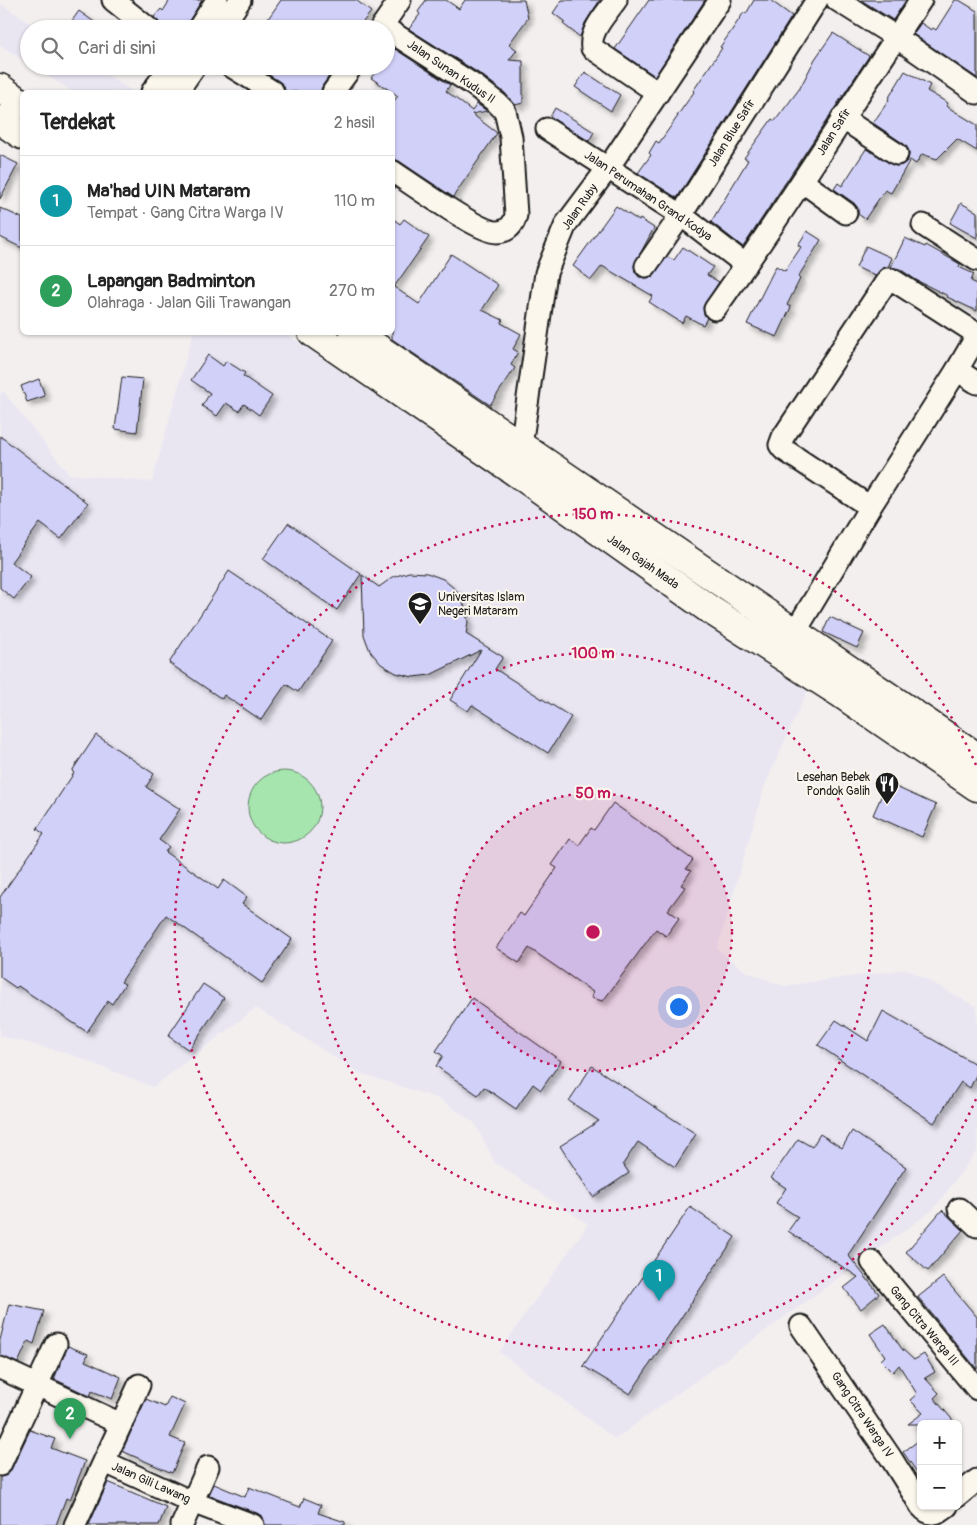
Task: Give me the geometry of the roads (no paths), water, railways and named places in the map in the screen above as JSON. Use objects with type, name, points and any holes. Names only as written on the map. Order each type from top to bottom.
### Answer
[{"type":"main road","points":[[8,106],[20,131]]},
{"type":"main road","name":"Jalan Gajah Mada","points":[[316,335],[530,482],[709,609],[977,757]]},
{"type":"main road","name":"Jalan Gajah Mada","points":[[358,335],[795,632],[846,683],[977,787]]},
{"type":"street","points":[[113,0],[138,20]]},
{"type":"street","points":[[204,20],[217,0]]},
{"type":"street","points":[[227,20],[240,0]]},
{"type":"street","points":[[386,20],[400,0]]},
{"type":"street","points":[[616,0],[594,33],[591,43],[592,48],[658,93]]},
{"type":"street","name":"Jalan Ruby","points":[[521,446],[546,273],[566,224],[608,168],[720,0]]},
{"type":"street","name":"Jalan Blue Safir","points":[[646,266],[681,215],[817,0]]},
{"type":"street","points":[[836,0],[896,37],[977,93]]},
{"type":"street","name":"Jalan Safir","points":[[715,309],[803,182],[842,118],[921,0]]},
{"type":"street","name":"Jalan Sunan Kudus II","points":[[395,36],[475,86],[504,111],[511,137],[516,215],[512,225],[504,231],[495,232],[484,229],[444,206],[395,173]]},
{"type":"street","points":[[154,90],[165,75]]},
{"type":"street","points":[[178,90],[189,75]]},
{"type":"street","points":[[246,75],[270,90]]},
{"type":"street","points":[[334,90],[345,75]]},
{"type":"street","points":[[842,118],[897,154]]},
{"type":"street","name":"Jalan Perumahan Grand Kodya","points":[[548,129],[681,215],[746,265]]},
{"type":"street","points":[[803,182],[846,213]]},
{"type":"street","points":[[924,225],[977,260]]},
{"type":"street","points":[[795,632],[870,507],[976,339],[974,332],[893,280],[888,279],[783,437],[780,445],[783,449],[870,507]]},
{"type":"street","points":[[957,370],[977,383]]},
{"type":"street","points":[[959,1209],[977,1226]]},
{"type":"street","name":"Gang Citra Warga III","points":[[872,1262],[977,1389]]},
{"type":"street","name":"Gang Citra Warga IV","points":[[801,1326],[891,1458],[917,1500]]},
{"type":"street","points":[[0,1465],[56,1344]]},
{"type":"street","points":[[0,1368],[122,1424]]},
{"type":"street","points":[[75,1525],[139,1385]]},
{"type":"street","name":"Jalan Gili Lawang","points":[[105,1462],[192,1502],[253,1525]]},
{"type":"street","points":[[182,1525],[208,1467]]},
{"type":"street","points":[[962,1493],[977,1480]]},
{"type":"street","points":[[926,1510],[936,1514],[942,1510]]},
{"type":"place","name":"Universitas Islam Negeri Mataram","points":[[420,625]]},
{"type":"place","name":"Lesehan Bebek Pondok Galih","points":[[887,805]]},
{"type":"place","name":"Ma'had UIN Mataram","points":[[659,1301]]},
{"type":"place","name":"Lapangan Badminton","points":[[70,1439]]}]
